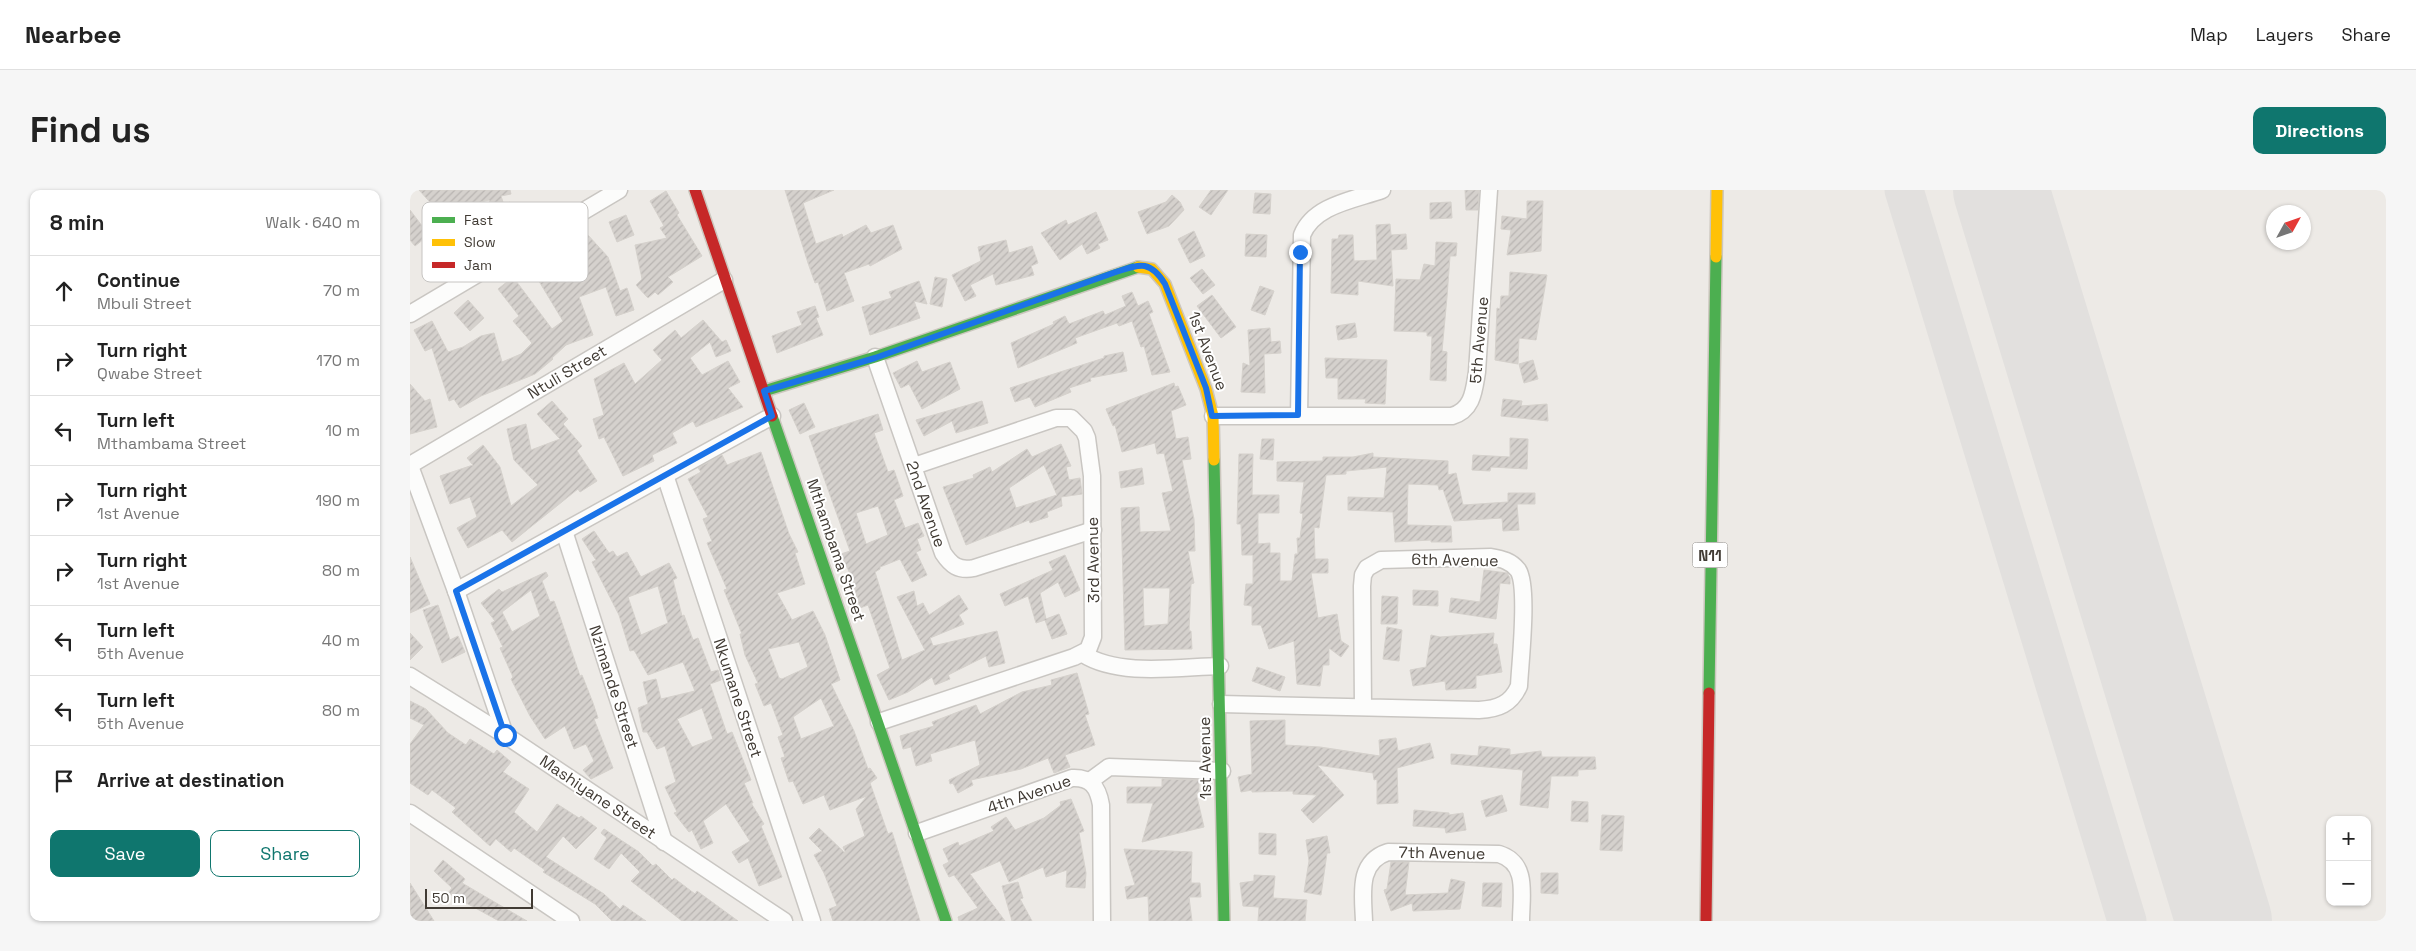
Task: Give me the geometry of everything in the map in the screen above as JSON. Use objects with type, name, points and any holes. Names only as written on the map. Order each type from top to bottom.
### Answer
[{"type":"main road","name":"Mthambama Street","points":[[695,190],[724,280],[879,722],[946,921]]},
{"type":"main road","name":"N11","points":[[1706,921],[1717,190]]},
{"type":"main road","name":"1st Avenue","points":[[764,391],[875,358],[1113,273],[1145,265],[1155,269],[1165,284],[1206,388],[1212,416],[1221,704],[1224,921]]},
{"type":"street","points":[[588,208],[619,190]]},
{"type":"street","points":[[1298,415],[1302,236],[1306,226],[1322,212],[1382,190]]},
{"type":"street","name":"5th Avenue","points":[[1212,416],[1452,416],[1464,410],[1470,403],[1477,372],[1489,190]]},
{"type":"street","name":"Ntuli Street","points":[[410,465],[724,280]]},
{"type":"street","points":[[410,314],[464,282]]},
{"type":"street","name":"2nd Avenue","points":[[875,358],[914,466],[942,553],[957,568],[974,568],[1093,530]]},
{"type":"street","points":[[456,591],[772,416]]},
{"type":"street","name":"3rd Avenue","points":[[914,466],[1056,418],[1072,418],[1084,431],[1087,438],[1092,476],[1093,637],[1090,647],[1083,654]]},
{"type":"street","points":[[410,465],[456,591],[505,735]]},
{"type":"street","name":"Nkumane Street","points":[[665,475],[812,921]]},
{"type":"street","name":"Nzimande Street","points":[[564,532],[664,842]]},
{"type":"street","name":"6th Avenue","points":[[1221,704],[1480,710],[1494,709],[1509,701],[1519,686],[1523,593],[1521,576],[1512,564],[1503,559],[1491,558],[1386,559],[1368,568],[1363,575],[1362,586],[1362,707]]},
{"type":"street","points":[[879,722],[1083,654],[1104,663],[1132,668],[1220,666]]},
{"type":"street","name":"Mashiyane Street","points":[[410,676],[505,735],[784,921]]},
{"type":"street","points":[[1090,781],[1109,766],[1222,771]]},
{"type":"street","name":"4th Avenue","points":[[917,833],[1072,778],[1084,778],[1090,781],[1099,794],[1101,805],[1102,921]]},
{"type":"street","points":[[410,814],[572,921]]},
{"type":"street","name":"7th Avenue","points":[[1364,921],[1364,874],[1374,859],[1388,852],[1499,854],[1507,856],[1515,864],[1521,876],[1522,921]]},
{"type":"building","points":[[419,190],[510,190],[511,194],[501,196],[503,202],[490,202],[489,200],[481,202],[430,202]]},
{"type":"building","points":[[785,190],[834,190],[803,203],[816,244],[842,234],[843,237],[866,225],[871,233],[893,225],[902,249],[870,266],[869,264],[844,273],[854,301],[827,311],[818,282],[815,283],[808,263]]},
{"type":"building","points":[[1211,190],[1228,190],[1211,215],[1199,207]]},
{"type":"building","points":[[1465,190],[1479,190],[1478,210],[1466,210]]},
{"type":"building","points":[[666,191],[679,213],[677,215],[702,256],[668,277],[673,282],[658,295],[655,292],[648,298],[636,285],[642,279],[635,245],[667,238],[660,228],[664,226],[650,201]]},
{"type":"building","points":[[1255,193],[1271,194],[1270,214],[1253,213]]},
{"type":"building","points":[[1172,195],[1180,202],[1184,210],[1169,226],[1147,234],[1138,212],[1166,202]]},
{"type":"building","points":[[1527,201],[1543,201],[1541,251],[1507,255],[1511,230],[1501,229],[1502,216],[1527,219]]},
{"type":"building","points":[[1451,202],[1452,218],[1430,219],[1430,203]]},
{"type":"building","points":[[410,210],[422,226],[422,240],[415,246],[410,240]]},
{"type":"building","points":[[1096,212],[1108,240],[1098,244],[1100,248],[1087,254],[1082,244],[1060,260],[1041,233],[1066,220],[1068,225]]},
{"type":"building","points":[[626,215],[634,235],[617,242],[609,222]]},
{"type":"building","points":[[1390,224],[1391,235],[1406,234],[1407,249],[1391,250],[1393,286],[1358,281],[1358,295],[1331,293],[1332,239],[1338,239],[1339,235],[1353,235],[1354,261],[1377,260],[1376,225]]},
{"type":"building","points":[[1194,231],[1205,256],[1190,263],[1178,239]]},
{"type":"building","points":[[1246,234],[1267,235],[1266,257],[1245,256]]},
{"type":"building","points":[[588,235],[608,257],[620,291],[627,288],[634,310],[616,316],[606,287],[579,297],[593,335],[566,345],[535,374],[481,396],[460,408],[454,399],[449,401],[432,348],[425,351],[414,330],[432,321],[448,352],[463,347],[481,336],[494,333],[502,362],[521,354],[532,343],[513,321],[519,316],[498,289],[507,282],[517,282],[552,329],[563,321],[539,282],[588,282]]},
{"type":"building","points":[[1006,240],[1009,253],[1032,246],[1038,263],[1031,266],[1034,275],[996,285],[993,274],[970,285],[976,296],[965,301],[952,275],[981,261],[978,247]]},
{"type":"building","points":[[1436,242],[1457,243],[1456,256],[1450,256],[1442,351],[1447,352],[1446,381],[1430,380],[1432,336],[1427,336],[1427,332],[1394,331],[1396,279],[1420,280],[1424,264],[1435,266]]},
{"type":"building","points":[[1202,269],[1215,285],[1203,294],[1190,278]]},
{"type":"building","points":[[1510,272],[1547,275],[1536,340],[1519,338],[1518,364],[1495,360],[1497,308],[1500,309],[1501,296],[1509,296]]},
{"type":"building","points":[[935,277],[947,279],[942,307],[930,304]]},
{"type":"building","points":[[919,281],[927,304],[914,301],[920,318],[870,335],[862,307],[892,298],[889,292]]},
{"type":"building","points":[[1260,286],[1274,291],[1265,315],[1251,310]]},
{"type":"building","points":[[1132,292],[1138,306],[1148,301],[1153,312],[1149,314],[1170,372],[1152,375],[1144,346],[1141,347],[1132,321],[1119,326],[1117,323],[1075,338],[1077,343],[1018,368],[1011,343],[1054,324],[1053,322],[1065,316],[1069,324],[1103,311],[1105,315],[1126,306],[1122,296]]},
{"type":"building","points":[[1212,295],[1236,327],[1221,338],[1197,306]]},
{"type":"building","points":[[468,300],[484,318],[470,331],[454,313]]},
{"type":"building","points":[[815,306],[819,317],[816,318],[823,335],[777,353],[772,336],[802,325],[797,312]]},
{"type":"building","points":[[703,320],[722,342],[726,340],[731,351],[716,357],[710,342],[690,358],[702,375],[728,361],[740,382],[728,388],[743,407],[696,427],[693,421],[672,433],[677,443],[652,455],[654,461],[623,476],[604,437],[599,439],[593,419],[604,415],[594,379],[624,363],[635,384],[662,360],[653,350],[675,330],[681,338]]},
{"type":"building","points":[[1355,323],[1357,337],[1338,340],[1336,326]]},
{"type":"building","points":[[1270,328],[1271,342],[1280,341],[1281,353],[1264,354],[1265,393],[1241,392],[1243,363],[1250,366],[1248,330]]},
{"type":"building","points":[[1123,352],[1127,371],[1090,378],[1091,381],[1069,388],[1071,392],[1035,407],[1030,397],[1015,402],[1010,388],[1104,358],[1104,356]]},
{"type":"building","points":[[1325,358],[1387,360],[1385,404],[1365,403],[1366,399],[1338,399],[1338,378],[1326,378]]},
{"type":"building","points":[[1533,360],[1538,379],[1524,383],[1519,364]]},
{"type":"building","points":[[917,361],[922,372],[950,362],[960,389],[922,409],[909,384],[901,388],[893,373]]},
{"type":"building","points":[[1174,383],[1175,387],[1178,386],[1186,405],[1171,411],[1176,439],[1188,437],[1191,459],[1182,460],[1194,519],[1195,551],[1188,551],[1194,583],[1191,584],[1189,631],[1191,631],[1192,649],[1125,650],[1121,508],[1139,507],[1140,532],[1171,531],[1162,493],[1173,491],[1164,453],[1157,454],[1155,443],[1122,452],[1115,425],[1113,426],[1106,409]],"holes":[[[1143,588],[1170,588],[1168,624],[1144,626]]]},
{"type":"building","points":[[410,384],[425,401],[430,399],[437,427],[410,434]]},
{"type":"building","points":[[1503,399],[1522,401],[1521,406],[1547,404],[1548,421],[1501,416]]},
{"type":"building","points":[[552,401],[568,419],[563,424],[582,446],[577,451],[597,481],[580,492],[578,489],[512,542],[502,530],[468,548],[457,528],[477,517],[470,497],[450,504],[440,476],[473,465],[467,458],[483,445],[500,467],[511,506],[538,485],[514,460],[507,429],[526,424],[531,450],[560,439],[537,414]]},
{"type":"building","points":[[982,401],[988,423],[956,433],[952,421],[924,436],[916,420]]},
{"type":"building","points":[[804,403],[815,427],[800,434],[789,410]]},
{"type":"building","points":[[878,414],[883,430],[874,433],[888,472],[894,470],[903,496],[894,500],[905,528],[918,523],[924,536],[917,539],[921,550],[916,552],[927,575],[912,582],[900,559],[880,567],[875,572],[902,660],[925,650],[897,597],[914,591],[917,606],[923,603],[929,615],[959,595],[968,609],[959,615],[964,624],[930,638],[933,646],[997,631],[1005,663],[989,667],[986,656],[948,675],[950,679],[935,685],[932,677],[908,692],[889,700],[877,675],[890,668],[868,605],[860,608],[852,578],[841,554],[850,551],[809,436]],"holes":[[[878,506],[888,535],[866,544],[856,513]]]},
{"type":"building","points":[[1510,438],[1528,439],[1527,469],[1491,467],[1490,471],[1472,470],[1473,455],[1510,457]]},
{"type":"building","points":[[1262,439],[1274,439],[1273,460],[1260,459]]},
{"type":"building","points":[[1061,444],[1071,466],[1066,467],[1069,480],[1080,478],[1082,494],[1061,497],[1062,506],[1047,512],[1048,517],[1030,523],[1029,520],[966,545],[943,487],[974,478],[973,475],[990,467],[992,472],[1027,449],[1032,457]],"holes":[[[1044,465],[1057,495],[1016,508],[1009,488]]]},
{"type":"building","points":[[761,452],[789,534],[798,552],[795,553],[805,584],[777,593],[792,620],[813,611],[825,635],[840,680],[831,684],[854,731],[868,769],[870,768],[877,778],[870,783],[888,834],[892,832],[920,921],[833,921],[829,909],[837,906],[824,873],[814,855],[822,851],[809,838],[819,828],[846,854],[843,847],[865,836],[856,809],[867,796],[830,810],[824,795],[803,804],[793,781],[789,782],[781,758],[785,757],[778,737],[783,735],[771,703],[764,706],[755,684],[758,683],[745,655],[740,634],[742,634],[724,590],[727,589],[707,543],[712,541],[703,519],[708,517],[688,479],[701,472],[698,468],[722,455],[727,465]],"holes":[[[799,642],[808,667],[782,679],[779,678],[768,649]],[[821,698],[834,726],[801,739],[793,717]]]},
{"type":"building","points":[[1373,453],[1373,457],[1448,461],[1448,475],[1456,473],[1463,505],[1508,502],[1508,493],[1535,493],[1535,504],[1517,504],[1519,530],[1503,531],[1502,518],[1454,521],[1443,489],[1439,490],[1438,485],[1408,484],[1407,525],[1451,526],[1452,542],[1431,542],[1431,540],[1395,542],[1393,512],[1348,510],[1348,497],[1384,498],[1387,467],[1346,471],[1346,474],[1326,475],[1319,528],[1314,527],[1315,559],[1328,559],[1328,573],[1311,573],[1318,618],[1337,614],[1341,641],[1349,646],[1341,657],[1329,648],[1329,665],[1323,665],[1320,686],[1297,684],[1294,641],[1269,649],[1261,625],[1252,625],[1252,606],[1244,605],[1246,584],[1253,584],[1253,555],[1242,555],[1241,524],[1237,524],[1239,454],[1253,454],[1252,495],[1279,495],[1279,513],[1258,513],[1258,544],[1270,543],[1270,553],[1280,553],[1280,581],[1292,581],[1295,554],[1298,554],[1297,538],[1300,538],[1303,514],[1300,513],[1304,482],[1277,481],[1277,462],[1323,461],[1323,457],[1353,457]]},
{"type":"building","points":[[1142,468],[1144,484],[1121,488],[1119,472]]},
{"type":"building","points":[[594,531],[609,553],[613,551],[617,557],[627,552],[641,577],[669,563],[677,578],[673,580],[682,616],[684,615],[693,640],[698,638],[711,672],[718,670],[721,680],[710,684],[727,734],[732,732],[751,780],[744,783],[753,803],[751,803],[764,824],[761,826],[782,877],[759,886],[748,858],[739,863],[732,852],[750,841],[726,804],[703,821],[713,843],[701,849],[692,830],[689,832],[674,813],[677,812],[665,787],[676,782],[665,746],[657,749],[647,732],[643,732],[638,708],[648,704],[643,682],[656,679],[661,699],[695,691],[683,662],[648,675],[634,650],[630,651],[619,615],[592,562],[596,560],[582,539]],"holes":[[[658,586],[668,623],[641,635],[628,597]],[[702,708],[713,739],[692,747],[677,719]]]},
{"type":"building","points":[[1065,555],[1080,590],[1065,597],[1058,582],[1040,593],[1046,619],[1059,614],[1067,634],[1052,639],[1045,620],[1036,623],[1028,596],[1005,606],[1000,594],[1053,570],[1049,562]]},
{"type":"building","points":[[410,557],[430,604],[410,613]]},
{"type":"building","points":[[1484,570],[1507,573],[1510,578],[1510,584],[1500,583],[1496,619],[1449,612],[1451,598],[1480,602]]},
{"type":"building","points":[[546,572],[548,576],[542,581],[550,602],[554,601],[580,676],[582,675],[593,703],[598,718],[594,719],[613,768],[591,779],[583,770],[594,761],[586,744],[574,749],[565,726],[545,739],[530,716],[511,679],[513,677],[500,648],[503,647],[491,623],[495,621],[481,603],[499,589],[502,592]],"holes":[[[531,590],[540,616],[512,632],[502,612]]]},
{"type":"building","points":[[1413,590],[1438,591],[1438,606],[1413,605]]},
{"type":"building","points":[[1382,596],[1398,597],[1397,624],[1381,624]]},
{"type":"building","points":[[438,605],[450,640],[458,636],[465,652],[442,663],[423,610]]},
{"type":"building","points":[[1387,627],[1402,630],[1399,661],[1383,659]]},
{"type":"building","points":[[410,633],[423,647],[410,660]]},
{"type":"building","points":[[1494,633],[1493,644],[1497,644],[1502,672],[1476,676],[1476,688],[1446,690],[1445,681],[1413,686],[1410,670],[1426,667],[1431,635],[1440,637]]},
{"type":"building","points":[[1257,667],[1285,677],[1280,691],[1252,681]]},
{"type":"building","points":[[1077,673],[1089,714],[1085,715],[1095,745],[1065,755],[1070,767],[1054,773],[1048,758],[1021,769],[971,780],[973,785],[958,793],[953,783],[950,784],[949,780],[980,765],[975,740],[930,754],[932,761],[916,766],[911,747],[903,749],[900,736],[934,726],[932,722],[976,705],[980,714],[1022,692],[1052,685],[1051,680]]},
{"type":"building","points":[[410,701],[426,709],[448,733],[466,745],[470,739],[494,754],[497,750],[511,762],[503,772],[529,789],[514,812],[537,832],[557,804],[579,818],[581,816],[597,828],[576,849],[563,836],[546,857],[604,894],[620,909],[623,905],[646,921],[612,921],[595,904],[543,872],[545,870],[514,848],[511,852],[496,839],[490,846],[452,812],[456,808],[432,790],[428,795],[410,783],[410,744],[424,725],[410,718]]},
{"type":"building","points":[[1285,720],[1285,745],[1320,747],[1380,756],[1379,740],[1396,738],[1398,751],[1430,743],[1434,758],[1397,768],[1398,803],[1377,804],[1377,779],[1374,780],[1373,773],[1317,765],[1344,795],[1313,823],[1301,810],[1317,795],[1293,794],[1293,791],[1252,792],[1252,790],[1241,792],[1238,777],[1252,774],[1250,721]]},
{"type":"building","points":[[1479,746],[1510,749],[1510,755],[1541,751],[1542,757],[1595,757],[1596,769],[1578,770],[1578,776],[1551,776],[1548,808],[1520,805],[1523,770],[1451,764],[1451,754],[1478,756]]},
{"type":"building","points":[[1162,779],[1199,780],[1199,793],[1196,793],[1204,827],[1142,842],[1153,803],[1127,803],[1127,787],[1162,787]]},
{"type":"building","points":[[1502,795],[1507,811],[1486,817],[1481,801]]},
{"type":"building","points":[[1071,799],[1084,831],[1079,833],[1086,873],[1085,888],[1066,887],[1067,870],[1046,877],[1043,867],[1009,882],[1000,861],[970,874],[1005,921],[959,921],[958,917],[978,908],[954,875],[949,877],[943,865],[949,862],[943,849],[958,842],[959,846],[994,831],[991,827],[1006,817],[1015,830],[1044,818],[1061,805],[1060,802]]},
{"type":"building","points":[[1572,801],[1588,802],[1588,822],[1571,821]]},
{"type":"building","points":[[1414,810],[1449,813],[1449,815],[1463,813],[1466,830],[1446,833],[1445,828],[1413,826]]},
{"type":"building","points":[[1602,815],[1624,816],[1622,851],[1600,850]]},
{"type":"building","points":[[604,829],[639,852],[653,866],[656,864],[672,880],[674,878],[695,894],[697,891],[738,921],[682,921],[631,881],[640,872],[621,853],[609,869],[594,859],[607,838],[601,833]]},
{"type":"building","points":[[1259,833],[1276,834],[1276,855],[1259,854]]},
{"type":"building","points":[[1327,836],[1330,853],[1327,853],[1321,895],[1304,892],[1309,861],[1306,840]]},
{"type":"building","points":[[1124,849],[1192,852],[1191,883],[1200,883],[1201,897],[1189,897],[1192,921],[1149,921],[1148,896],[1127,899],[1125,887],[1135,885]]},
{"type":"building","points":[[443,860],[465,879],[462,883],[527,921],[499,921],[448,893],[452,888],[434,871]]},
{"type":"building","points":[[1391,862],[1409,862],[1405,895],[1448,893],[1451,879],[1465,882],[1460,909],[1413,911],[1412,903],[1391,911],[1384,890],[1387,889]]},
{"type":"building","points":[[1541,873],[1558,873],[1558,894],[1541,893]]},
{"type":"building","points":[[1254,875],[1275,876],[1273,898],[1307,900],[1305,921],[1258,921],[1259,907],[1243,906],[1240,883],[1254,881]]},
{"type":"building","points":[[1018,882],[1023,898],[1020,899],[1032,921],[1012,921],[1002,886]]},
{"type":"building","points":[[410,883],[434,921],[410,921]]},
{"type":"building","points":[[1483,883],[1502,883],[1501,907],[1482,906]]},
{"type":"taxiway","points":[[1904,190],[2127,921]]},
{"type":"runway","points":[[2001,190],[2224,921]]},
{"type":"traffic: fast","points":[[1709,693],[1716,257]]},
{"type":"traffic: fast","points":[[764,391],[875,357],[1138,267]]},
{"type":"traffic: fast","points":[[772,416],[946,921]]},
{"type":"traffic: fast","points":[[1214,460],[1224,921]]},
{"type":"traffic: slow","points":[[1716,257],[1717,190]]},
{"type":"traffic: slow","points":[[1138,267],[1152,269],[1165,284],[1206,389],[1213,416],[1214,460]]},
{"type":"traffic: jam","points":[[695,190],[772,416]]},
{"type":"traffic: jam","points":[[1706,921],[1709,693]]},
{"type":"route","points":[[505,735],[456,591],[772,416],[764,391],[875,358],[1113,273],[1145,265],[1155,269],[1165,284],[1206,388],[1212,416],[1298,415],[1300,252]]}]
